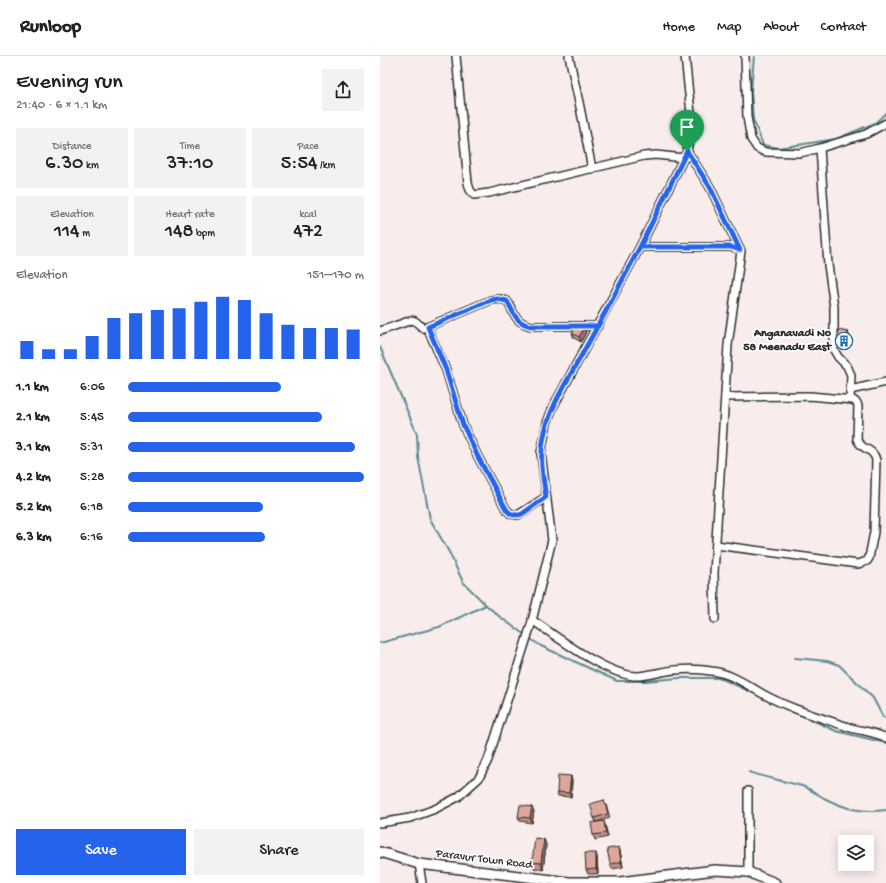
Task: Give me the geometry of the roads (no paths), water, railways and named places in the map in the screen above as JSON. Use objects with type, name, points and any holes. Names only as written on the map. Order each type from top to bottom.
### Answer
[{"type":"main road","name":"Paravur Town Road","points":[[380,852],[419,864],[570,882],[661,880],[715,870],[748,872],[762,880],[775,883]]},
{"type":"street","points":[[456,56],[468,182],[472,193],[477,195],[489,193],[650,155],[686,155]]},
{"type":"street","points":[[569,56],[592,169]]},
{"type":"street","points":[[380,823],[410,818],[435,809],[458,796],[479,778],[488,760],[532,623],[552,540],[541,453],[547,423],[553,408],[640,247],[686,155],[692,123],[685,56]]},
{"type":"street","points":[[745,56],[747,117],[752,139],[757,148],[765,152],[800,153],[866,134],[886,123]]},
{"type":"street","points":[[820,148],[828,265],[834,307],[834,350],[850,371],[850,399]]},
{"type":"street","points":[[686,155],[710,187],[742,255],[728,345],[714,573],[715,619]]},
{"type":"street","points":[[640,247],[731,247],[740,250]]},
{"type":"street","points":[[380,331],[412,320],[423,328],[428,327],[470,308],[496,299],[507,301],[517,319],[523,324],[532,326],[598,326]]},
{"type":"street","points":[[428,327],[446,370],[463,425],[478,457],[506,509],[511,514],[518,515],[546,497]]},
{"type":"street","points":[[850,390],[886,382]]},
{"type":"street","points":[[716,544],[858,564],[867,561],[869,558],[874,532],[876,460],[872,452],[862,447],[857,439],[857,403],[850,399],[810,396],[725,397]]},
{"type":"street","points":[[532,623],[604,666],[626,675],[639,676],[676,670],[711,671],[722,673],[740,680],[765,695],[798,710],[853,728],[882,735],[886,738]]},
{"type":"street","points":[[748,791],[748,872]]},
{"type":"street","points":[[419,864],[422,883]]},
{"type":"waterway","points":[[754,56],[751,91],[753,119],[763,145],[778,148],[836,139],[875,123],[886,113]]},
{"type":"waterway","points":[[380,347],[417,434],[418,457],[430,519],[449,552],[463,582],[486,605]]},
{"type":"waterway","points":[[380,643],[439,627],[486,605],[525,635]]},
{"type":"waterway","points":[[529,638],[541,646],[617,681],[720,678],[758,695]]},
{"type":"waterway","points":[[795,658],[827,661],[839,665],[873,698],[883,717],[886,718]]},
{"type":"waterway","points":[[799,714],[836,731],[886,743]]},
{"type":"waterway","points":[[749,772],[802,786],[832,802],[854,809],[869,811],[886,810]]},
{"type":"place","name":"Anganavadi No 58 Meenadu East","points":[[844,341]]}]
